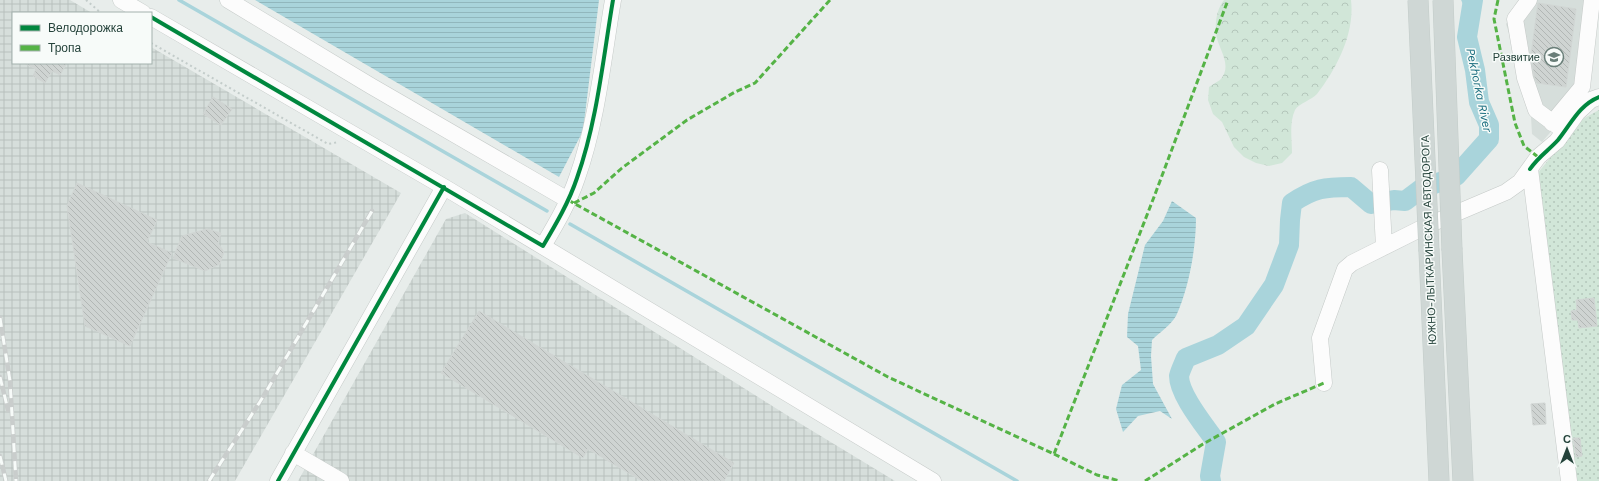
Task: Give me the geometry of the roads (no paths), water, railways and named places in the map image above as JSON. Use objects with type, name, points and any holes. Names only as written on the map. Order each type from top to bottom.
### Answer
[{"type":"main road","name":"ЮЖНО-ЛЫТКАРИНСКАЯ АВТОДОРОГА","points":[[1418,0],[1439,481]]},
{"type":"main road","name":"ЮЖНО-ЛЫТКАРИНСКАЯ АВТОДОРОГА","points":[[1443,0],[1452,250],[1463,481]]},
{"type":"street","points":[[121,0],[141,12]]},
{"type":"street","points":[[228,0],[371,86],[568,200]]},
{"type":"street","points":[[542,246],[568,200],[577,178],[590,129],[614,0]]},
{"type":"street","points":[[1529,0],[1515,19],[1525,78],[1536,110],[1558,127]]},
{"type":"street","points":[[1324,383],[1320,338],[1345,269],[1352,263],[1426,226],[1506,192],[1520,182],[1538,157],[1557,141],[1558,127],[1582,87],[1592,0]]},
{"type":"street","points":[[152,19],[444,187],[933,481]]},
{"type":"street","points":[[1558,127],[1591,100],[1599,97]]},
{"type":"street","points":[[1530,169],[1569,481]]},
{"type":"street","points":[[1380,170],[1384,247]]},
{"type":"street","points":[[278,481],[444,187]]},
{"type":"street","points":[[294,453],[341,481]]},
{"type":"water","points":[[255,0],[599,0],[583,131],[559,177]]},
{"type":"water","points":[[1172,201],[1196,218],[1196,230],[1191,268],[1181,305],[1174,319],[1152,340],[1151,356],[1153,384],[1172,419],[1160,411],[1138,416],[1123,432],[1116,409],[1122,385],[1141,370],[1138,346],[1127,337],[1128,314],[1145,245],[1163,221]]},
{"type":"waterway","points":[[179,0],[547,211]]},
{"type":"waterway","points":[[1463,0],[1469,13]]},
{"type":"waterway","name":"Pekhorka River","points":[[1211,481],[1210,476],[1216,442],[1188,401],[1180,384],[1179,376],[1186,358],[1218,345],[1246,326],[1274,285],[1289,245],[1292,203],[1313,191],[1342,187],[1351,187],[1371,204],[1394,200],[1405,201],[1421,189],[1456,176],[1489,139],[1489,125],[1479,102],[1475,70],[1467,37],[1473,0]]},
{"type":"waterway","points":[[570,224],[1017,481]]},
{"type":"railway","points":[[209,481],[263,397],[372,211]]},
{"type":"railway","points":[[0,318],[10,381],[16,481]]},
{"type":"railway","points":[[0,377],[8,410]]},
{"type":"railway","points":[[0,456],[6,481]]},
{"type":"place","name":"Развитие","points":[[1554,57]]}]
